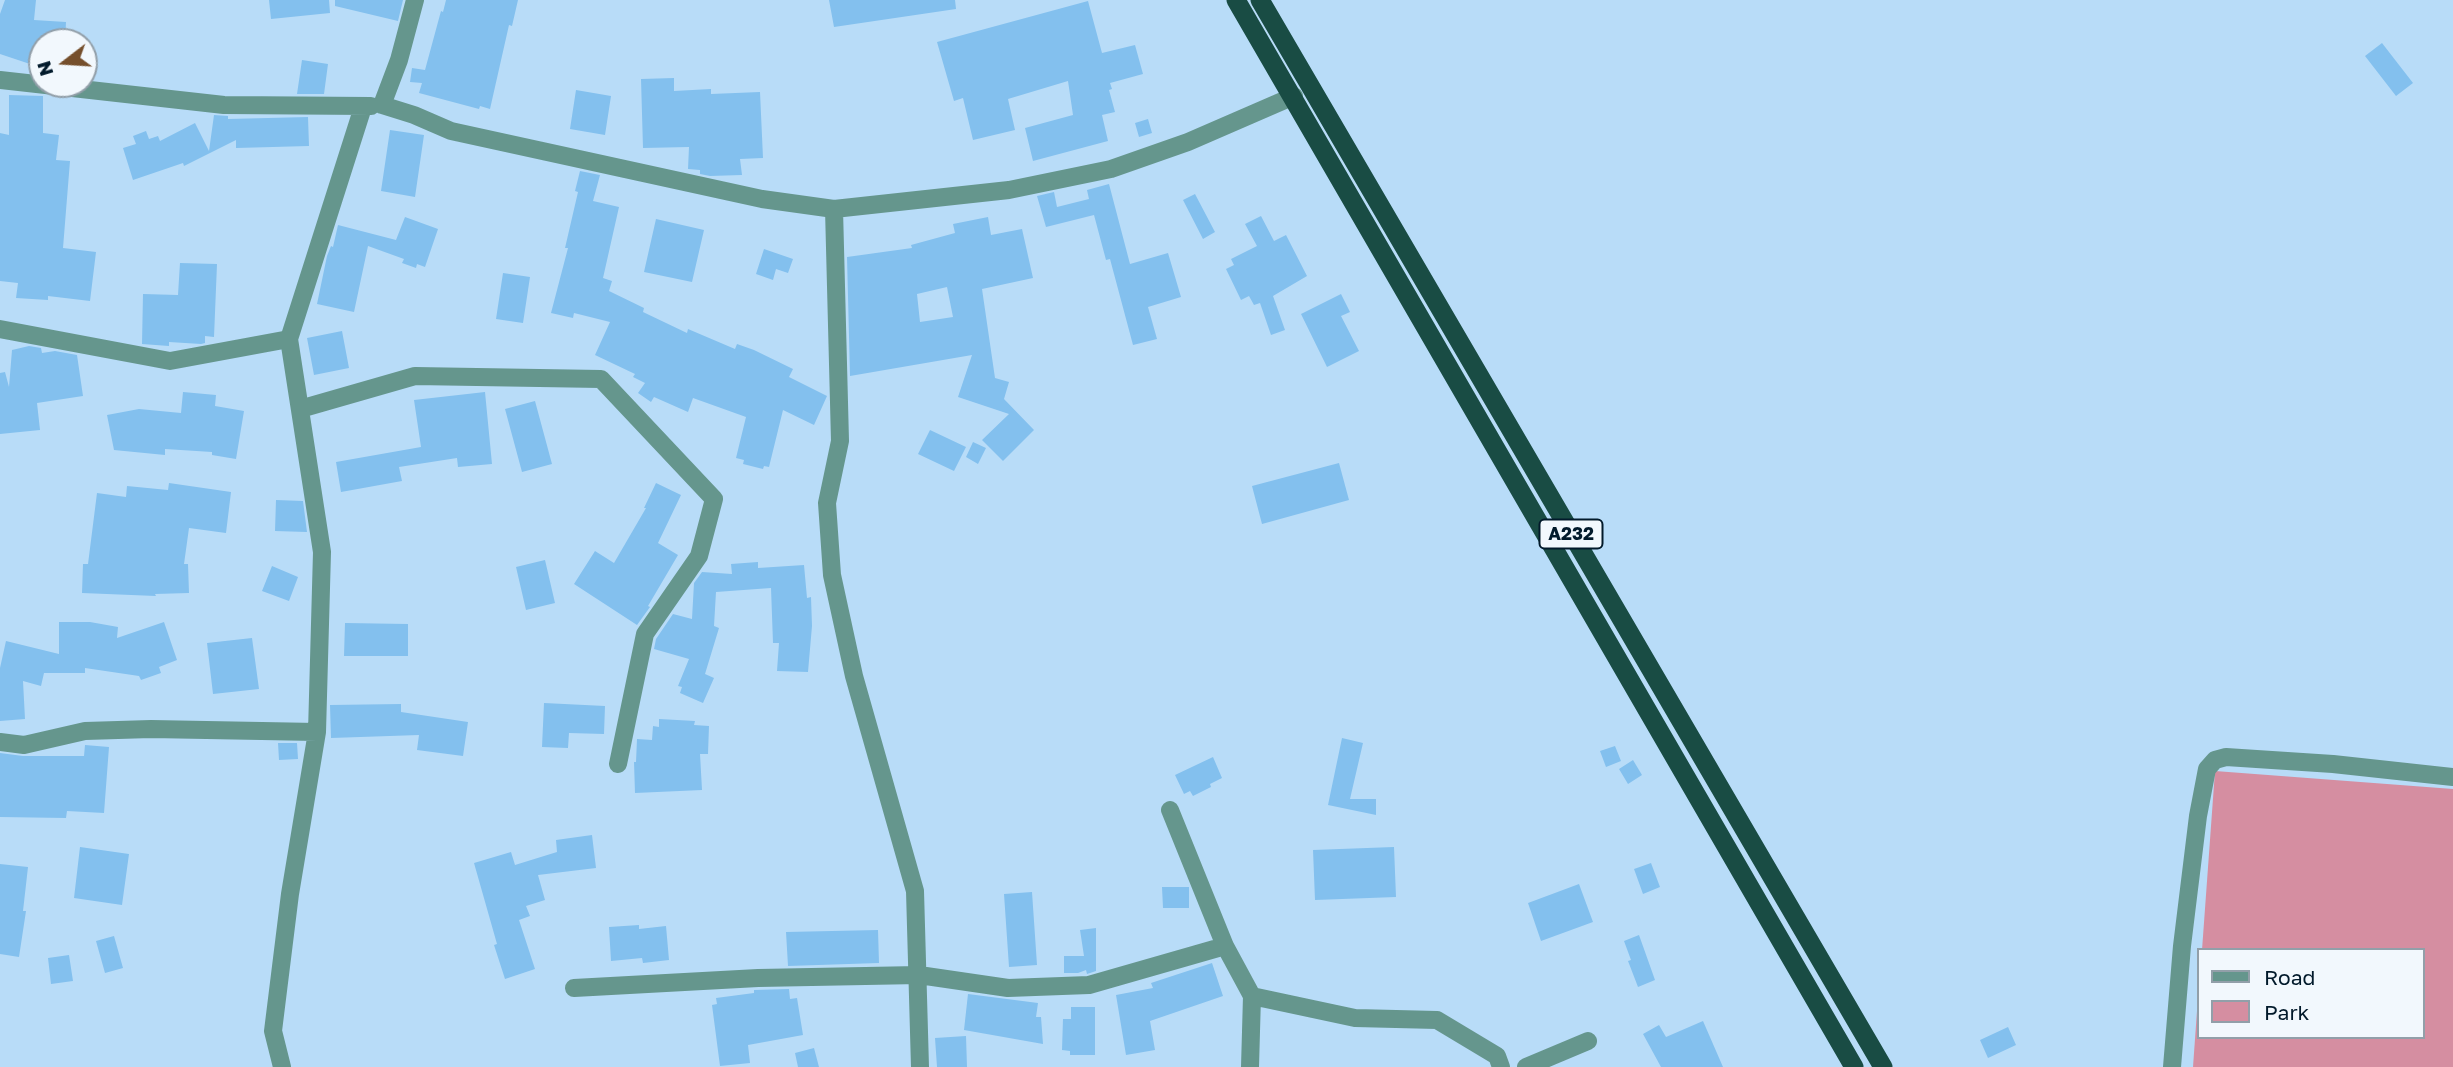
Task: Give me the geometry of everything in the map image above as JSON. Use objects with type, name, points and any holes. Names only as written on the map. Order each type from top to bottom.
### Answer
[{"type":"highway","name":"A232","points":[[1236,0],[1854,1067]]},
{"type":"highway","name":"A232","points":[[1260,0],[1883,1067]]},
{"type":"street","points":[[382,105],[399,60],[415,0]]},
{"type":"street","points":[[0,80],[224,105],[382,105],[451,131],[762,199],[834,209],[1009,190],[1111,169],[1188,142],[1294,96]]},
{"type":"street","points":[[282,1067],[273,1031],[290,894],[317,732],[322,552],[289,339],[363,107]]},
{"type":"street","points":[[834,209],[840,441],[827,503],[832,575],[854,676],[915,891],[920,1067]]},
{"type":"street","points":[[0,329],[170,361],[289,339]]},
{"type":"street","points":[[300,409],[415,376],[601,379],[714,499],[699,556],[645,634],[618,764]]},
{"type":"street","points":[[0,742],[24,745],[85,731],[151,729],[317,732]]},
{"type":"street","points":[[2172,1067],[2182,946],[2198,816],[2207,769],[2215,760],[2226,757],[2333,764],[2453,777]]},
{"type":"street","points":[[1170,810],[1225,946],[1252,996],[1250,1067]]},
{"type":"street","points":[[573,988],[758,978],[919,975],[1007,988],[1089,985],[1225,946]]},
{"type":"street","points":[[1252,996],[1355,1018],[1437,1020],[1497,1056],[1501,1067]]},
{"type":"street","points":[[1526,1067],[1588,1041]]},
{"type":"green space","points":[[2215,771],[2453,789],[2453,1067],[2193,1067],[2198,997],[2198,1039],[2425,1039],[2425,948],[2202,948]]},
{"type":"building","points":[[5,0],[36,0],[34,20],[66,22],[66,28],[28,28],[27,63],[0,54],[0,14]]},
{"type":"building","points":[[269,0],[329,0],[330,13],[271,19]]},
{"type":"building","points":[[335,0],[403,0],[398,21],[335,6]]},
{"type":"building","points":[[446,0],[518,0],[512,26],[509,25],[490,109],[480,106],[479,109],[419,93],[422,83],[410,82],[412,68],[425,70]]},
{"type":"building","points":[[829,0],[955,0],[956,9],[834,27]]},
{"type":"building","points":[[1088,1],[1102,53],[1135,45],[1143,74],[1110,83],[1112,89],[1109,90],[1115,112],[1102,115],[1108,141],[1033,161],[1025,128],[1073,115],[1068,81],[1008,99],[1015,130],[973,140],[963,98],[954,101],[937,42]]},
{"type":"building","points":[[2382,43],[2413,83],[2396,96],[2365,56]]},
{"type":"building","points":[[302,60],[328,64],[324,94],[297,94]]},
{"type":"building","points":[[674,78],[674,91],[711,89],[711,94],[760,92],[763,158],[740,159],[742,175],[710,176],[700,174],[700,170],[688,169],[689,147],[643,148],[641,79]]},
{"type":"building","points":[[576,90],[611,96],[605,135],[570,129]]},
{"type":"building","points":[[9,95],[43,98],[43,133],[59,135],[56,160],[70,161],[63,248],[96,252],[90,301],[48,296],[48,300],[16,298],[18,283],[0,281],[0,133],[9,135]]},
{"type":"building","points":[[214,115],[228,116],[228,119],[308,117],[309,146],[236,148],[236,140],[184,166],[183,163],[133,180],[123,148],[136,144],[133,136],[146,131],[149,139],[158,136],[160,141],[195,123],[209,151]]},
{"type":"building","points":[[1148,119],[1152,133],[1139,137],[1135,123]]},
{"type":"building","points":[[390,130],[424,135],[415,197],[381,191]]},
{"type":"building","points":[[580,171],[600,175],[593,201],[619,207],[603,278],[612,281],[609,291],[644,308],[643,312],[687,333],[688,329],[735,349],[737,344],[754,350],[793,369],[789,377],[827,396],[814,425],[783,410],[769,467],[764,466],[763,469],[743,464],[744,460],[736,458],[746,417],[693,398],[688,412],[654,397],[651,402],[638,393],[645,383],[633,377],[635,374],[595,355],[610,322],[574,313],[573,318],[551,313],[568,248],[565,248]]},
{"type":"building","points":[[1109,184],[1130,264],[1168,253],[1181,297],[1148,307],[1157,339],[1133,345],[1110,259],[1106,260],[1094,215],[1046,227],[1037,196],[1054,192],[1057,207],[1089,199],[1087,190]]},
{"type":"building","points":[[1195,194],[1215,232],[1203,239],[1183,200]]},
{"type":"building","points":[[1261,216],[1274,241],[1286,235],[1307,276],[1273,296],[1285,330],[1271,335],[1260,303],[1254,305],[1249,296],[1241,300],[1226,269],[1234,265],[1231,259],[1257,246],[1245,224]]},
{"type":"building","points":[[405,217],[438,229],[425,267],[417,264],[416,268],[402,263],[404,259],[368,246],[354,312],[317,304],[327,256],[331,246],[333,247],[338,225],[396,240]]},
{"type":"building","points":[[988,217],[991,235],[1022,229],[1033,278],[982,289],[995,378],[1009,382],[1004,399],[1034,430],[1003,461],[982,440],[1009,414],[958,397],[972,355],[850,376],[847,257],[912,248],[911,245],[955,233],[953,224]],"holes":[[[947,287],[953,317],[920,322],[917,294]]]},
{"type":"building","points":[[656,219],[704,230],[692,282],[644,272]]},
{"type":"building","points":[[764,249],[793,259],[788,273],[776,269],[773,280],[756,274]]},
{"type":"building","points":[[180,263],[217,264],[214,337],[205,336],[205,343],[201,344],[142,344],[143,294],[178,295]]},
{"type":"building","points":[[503,273],[530,277],[523,323],[496,319]]},
{"type":"building","points":[[1341,294],[1350,312],[1341,316],[1359,351],[1327,367],[1301,314]]},
{"type":"building","points":[[342,331],[349,368],[314,375],[307,338]]},
{"type":"building","points":[[29,346],[41,348],[42,353],[55,351],[77,355],[83,396],[37,403],[40,430],[0,434],[0,373],[5,372],[9,387],[12,350]]},
{"type":"building","points":[[183,392],[216,395],[215,406],[244,411],[236,459],[212,455],[212,452],[165,449],[165,455],[114,450],[107,415],[139,409],[181,413]]},
{"type":"building","points":[[485,392],[492,464],[458,467],[457,458],[399,467],[402,481],[341,492],[336,462],[421,447],[414,400]]},
{"type":"building","points":[[535,401],[552,464],[522,472],[505,409]]},
{"type":"building","points":[[930,430],[966,447],[954,471],[918,454]]},
{"type":"building","points":[[973,442],[986,448],[978,464],[966,457]]},
{"type":"building","points":[[1339,463],[1349,500],[1262,524],[1252,486]]},
{"type":"building","points":[[169,483],[231,492],[226,533],[189,528],[184,564],[188,564],[189,593],[155,594],[156,596],[82,593],[83,564],[88,564],[97,493],[126,497],[127,486],[168,490]]},
{"type":"building","points":[[656,483],[681,495],[658,543],[678,555],[648,606],[650,607],[637,625],[574,584],[595,551],[614,563],[646,508]]},
{"type":"building","points":[[276,500],[303,501],[307,532],[275,531]]},
{"type":"building","points":[[545,560],[555,603],[526,610],[516,567]]},
{"type":"building","points":[[758,562],[758,568],[804,565],[807,598],[811,597],[812,626],[808,672],[777,671],[779,643],[773,643],[771,588],[716,592],[714,626],[719,628],[705,674],[714,678],[703,703],[680,693],[682,687],[678,686],[689,659],[654,649],[656,639],[673,614],[692,619],[694,583],[702,572],[732,574],[731,564]]},
{"type":"building","points":[[272,566],[298,577],[289,601],[262,591]]},
{"type":"building","points":[[59,622],[90,622],[118,627],[117,638],[164,622],[177,660],[159,667],[161,673],[141,680],[139,676],[85,668],[85,673],[44,673],[41,686],[23,681],[25,719],[0,721],[0,668],[6,641],[59,654]]},
{"type":"building","points":[[345,623],[408,624],[408,656],[344,656]]},
{"type":"building","points":[[252,638],[259,689],[213,694],[207,643]]},
{"type":"building","points":[[544,703],[605,706],[604,734],[569,733],[568,748],[542,747]]},
{"type":"building","points":[[401,704],[401,712],[468,722],[463,756],[417,750],[419,735],[331,738],[330,705]]},
{"type":"building","points":[[659,719],[695,721],[694,725],[709,726],[708,754],[700,754],[702,790],[635,793],[634,762],[637,739],[652,740],[653,726],[659,727]]},
{"type":"building","points":[[1342,738],[1363,743],[1350,799],[1376,799],[1376,815],[1328,805]]},
{"type":"building","points":[[278,743],[297,743],[298,759],[279,760]]},
{"type":"building","points":[[85,745],[109,747],[104,813],[67,811],[66,818],[0,817],[0,753],[23,756],[84,756]]},
{"type":"building","points":[[1615,746],[1621,761],[1606,767],[1600,751]]},
{"type":"building","points":[[1213,757],[1222,778],[1193,796],[1190,791],[1184,794],[1175,775]]},
{"type":"building","points":[[1633,760],[1642,775],[1628,784],[1619,769]]},
{"type":"building","points":[[592,835],[596,868],[538,875],[545,900],[526,906],[530,916],[519,920],[535,969],[505,979],[474,863],[511,852],[515,865],[557,852],[556,840]]},
{"type":"building","points":[[80,847],[129,854],[122,905],[74,898]]},
{"type":"building","points":[[1394,847],[1396,897],[1315,900],[1313,850]]},
{"type":"building","points":[[1651,863],[1660,887],[1643,894],[1634,869]]},
{"type":"building","points":[[0,864],[28,867],[23,911],[26,911],[19,957],[0,954]]},
{"type":"building","points":[[1579,884],[1593,922],[1541,941],[1528,903]]},
{"type":"building","points":[[1162,887],[1189,887],[1189,908],[1163,908]]},
{"type":"building","points":[[1032,892],[1037,965],[1009,967],[1004,894]]},
{"type":"building","points":[[639,925],[639,929],[666,926],[669,960],[643,963],[642,958],[611,961],[609,927]]},
{"type":"building","points":[[1096,928],[1096,971],[1087,974],[1086,970],[1064,973],[1064,956],[1084,956],[1080,930]]},
{"type":"building","points":[[878,930],[879,963],[788,966],[786,932]]},
{"type":"building","points":[[1639,935],[1655,980],[1638,987],[1624,941]]},
{"type":"building","points":[[114,936],[123,968],[105,973],[96,941]]},
{"type":"building","points":[[69,955],[73,981],[51,984],[48,958]]},
{"type":"building","points":[[1212,963],[1223,996],[1150,1021],[1155,1050],[1126,1055],[1116,995],[1153,988],[1151,983]]},
{"type":"building","points":[[789,989],[790,999],[797,998],[803,1035],[748,1045],[750,1063],[720,1066],[712,1005],[717,1004],[716,998],[754,993],[754,990]]},
{"type":"building","points":[[968,994],[1038,1003],[1036,1017],[1041,1017],[1043,1044],[964,1030]]},
{"type":"building","points":[[1071,1007],[1095,1007],[1095,1055],[1070,1055],[1070,1051],[1062,1050],[1063,1019],[1071,1019]]},
{"type":"building","points":[[1703,1021],[1723,1067],[1661,1067],[1643,1034],[1659,1025],[1666,1037]]},
{"type":"building","points":[[2008,1027],[2016,1045],[1988,1058],[1980,1040]]},
{"type":"building","points":[[966,1036],[967,1067],[937,1067],[935,1038]]},
{"type":"building","points":[[814,1048],[819,1067],[798,1067],[795,1053]]}]
